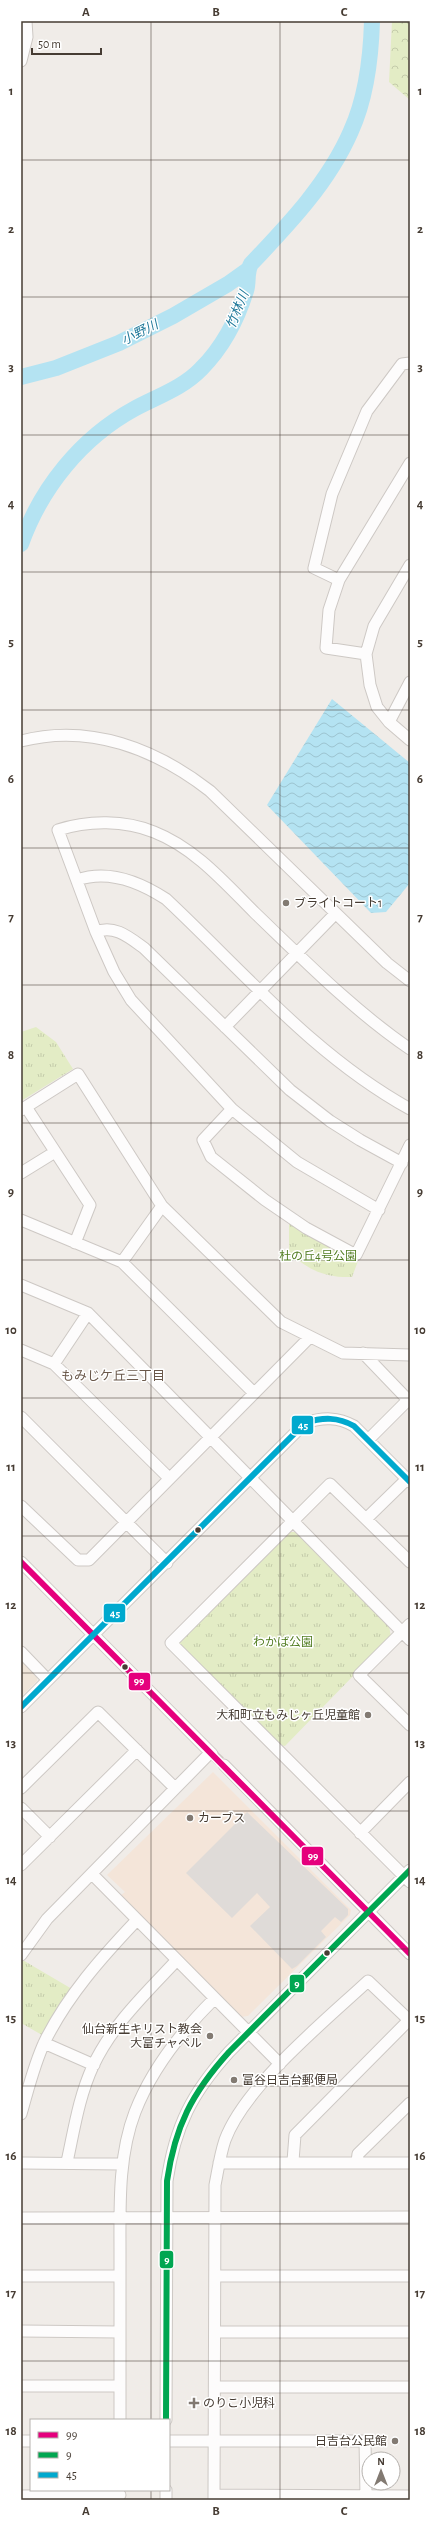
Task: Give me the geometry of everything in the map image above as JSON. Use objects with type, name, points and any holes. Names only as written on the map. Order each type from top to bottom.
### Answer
[{"type":"street","points":[[21,61],[27,37],[26,21]]},
{"type":"street","points":[[339,580],[314,568],[332,494],[367,411],[402,364],[410,363]]},
{"type":"street","points":[[366,654],[326,648],[329,610],[339,580],[410,462]]},
{"type":"street","points":[[410,565],[374,626],[366,654],[370,685],[377,707],[389,722],[410,740]]},
{"type":"street","points":[[389,722],[410,682]]},
{"type":"street","points":[[21,742],[56,736],[111,740],[132,746],[170,763],[210,791],[335,914],[387,963],[410,981]]},
{"type":"street","points":[[379,1210],[297,1162],[232,1110],[131,1000],[114,972],[96,932],[58,830],[72,826],[114,824],[135,826],[154,832],[194,854],[297,953],[379,1028],[410,1049]]},
{"type":"street","points":[[77,880],[87,877],[107,876],[127,880],[147,886],[166,898],[320,1048],[353,1074],[410,1109]]},
{"type":"street","points":[[225,1027],[335,914]]},
{"type":"street","points":[[96,932],[104,929],[127,936],[144,948],[290,1090],[330,1121],[360,1140],[402,1163]]},
{"type":"street","points":[[74,1243],[90,1206],[56,1152],[24,1108],[78,1074],[162,1206],[281,1322],[343,1353],[410,1355]]},
{"type":"street","points":[[232,1110],[203,1140],[211,1157],[265,1200],[300,1224],[356,1255],[410,1145]]},
{"type":"street","points":[[21,1173],[56,1152]]},
{"type":"street","points":[[122,1262],[162,1206]]},
{"type":"street","points":[[21,1220],[122,1262],[254,1393]]},
{"type":"street","points":[[21,1285],[88,1313],[211,1437],[291,1521],[407,1632],[359,1675],[410,1725]]},
{"type":"street","points":[[54,1364],[88,1313]]},
{"type":"street","points":[[21,1506],[78,1560],[89,1560],[310,1337]]},
{"type":"street","points":[[21,1350],[54,1364],[169,1478]]},
{"type":"street","points":[[363,1353],[409,1401],[368,1440]]},
{"type":"street","points":[[21,1418],[167,1563]]},
{"type":"street","points":[[21,1707],[167,1563],[305,1423],[316,1419],[344,1420],[354,1426],[409,1481],[367,1518]]},
{"type":"street","points":[[166,2419],[166,2217],[171,2155],[181,2120],[205,2079],[248,2033],[368,1912],[408,1876],[360,1833],[171,1643],[291,1521],[330,1484],[367,1518],[410,1562]]},
{"type":"street","points":[[21,1562],[211,1753],[46,1919],[21,1955]]},
{"type":"street","points":[[21,1652],[48,1680]]},
{"type":"street","points":[[21,1788],[98,1712],[175,1788]]},
{"type":"street","points":[[21,1865],[137,1750]]},
{"type":"street","points":[[224,1765],[410,1954]]},
{"type":"street","points":[[360,1833],[410,1782]]},
{"type":"street","points":[[21,1808],[50,1836]]},
{"type":"street","points":[[92,1874],[136,1921],[280,2064]]},
{"type":"street","points":[[21,2114],[44,2043],[69,1999],[93,1967],[136,1921]]},
{"type":"street","points":[[67,2162],[80,2103],[94,2065],[129,2011],[176,1960]]},
{"type":"street","points":[[293,2161],[295,2135],[410,2021],[368,1981],[280,2064],[234,2121],[225,2140],[215,2185],[214,2498],[410,2496]]},
{"type":"street","points":[[120,2419],[120,2217],[123,2164],[135,2113],[146,2087],[180,2035],[214,1999]]},
{"type":"street","points":[[44,2043],[94,2065]]},
{"type":"street","points":[[358,2162],[358,2154],[410,2103]]},
{"type":"street","points":[[219,2163],[293,2161],[410,2163]]},
{"type":"street","points":[[21,2163],[67,2162],[123,2164]]},
{"type":"street","points":[[21,2218],[410,2217]]},
{"type":"street","points":[[21,2276],[120,2276]]},
{"type":"street","points":[[215,2276],[410,2276]]},
{"type":"street","points":[[21,2331],[119,2332]]},
{"type":"street","points":[[215,2332],[410,2332]]},
{"type":"street","points":[[21,2386],[120,2386]]},
{"type":"street","points":[[215,2387],[410,2387]]},
{"type":"street","points":[[170,2441],[365,2441],[366,2496]]},
{"type":"street","points":[[21,2496],[120,2495]]},
{"type":"shaded area","points":[[21,1657],[37,1673],[37,1681],[21,1697]]},
{"type":"shaded area","points":[[213,1772],[351,1910],[350,1915],[248,2016],[241,2017],[120,1896],[125,1892],[107,1875]]},
{"type":"shaded area","points":[[247,1812],[348,1909],[348,1915],[341,1922],[335,1917],[321,1931],[326,1937],[297,1966],[292,1969],[250,1926],[270,1907],[257,1893],[232,1918],[186,1873]]},
{"type":"green space","points":[[392,21],[410,21],[410,100],[389,82]]},
{"type":"green space","points":[[36,1027],[56,1042],[73,1069],[21,1101],[21,1032]]},
{"type":"green space","name":"杜の丘4号公園","points":[[289,1222],[358,1261],[352,1277],[333,1276],[318,1272],[303,1264],[289,1252]]},
{"type":"green space","name":"わかば公園","points":[[288,1532],[295,1532],[389,1626],[391,1637],[285,1746],[280,1745],[179,1645],[180,1640]]},
{"type":"green space","points":[[21,1959],[72,1989],[42,2035],[21,2023]]},
{"type":"water","points":[[332,699],[410,763],[410,883],[386,912],[371,913],[267,805]]},
{"type":"waterway","name":"竹林川","points":[[21,544],[29,523],[40,503],[65,466],[80,450],[97,434],[115,421],[134,409],[178,387],[194,376],[209,361],[223,342],[234,323],[247,288],[249,267],[294,218],[320,185],[342,150],[351,131],[360,105],[367,77],[372,21]]},
{"type":"waterway","name":"小野川","points":[[21,377],[56,368],[119,343],[173,316],[228,284],[249,269]]},
{"type":"tunnel","points":[[212,1754],[224,1765]]},
{"type":"transit line","name":"45","points":[[21,1707],[305,1423],[330,1419],[342,1421],[354,1426],[410,1482]]},
{"type":"transit line","name":"99","points":[[21,1562],[410,1954]]},
{"type":"transit line","name":"9","points":[[166,2419],[167,2181],[175,2143],[187,2111],[195,2096],[229,2052],[410,1870]]},
{"type":"place","name":"ブライトコート1","points":[[286,903]]},
{"type":"place","name":"大和町立もみじヶ丘児童館","points":[[368,1715]]},
{"type":"place","name":"カーブス","points":[[190,1818]]},
{"type":"place","name":"仙台新生キリスト教会 大富チャペル","points":[[210,2036]]},
{"type":"place","name":"富谷日吉台郵便局","points":[[234,2080]]},
{"type":"place","name":"のりこ小児科","points":[[194,2403]]},
{"type":"place","name":"日吉台公民館","points":[[395,2441]]},
{"type":"district","name":"もみじケ丘三丁目","points":[[113,1376]]}]
